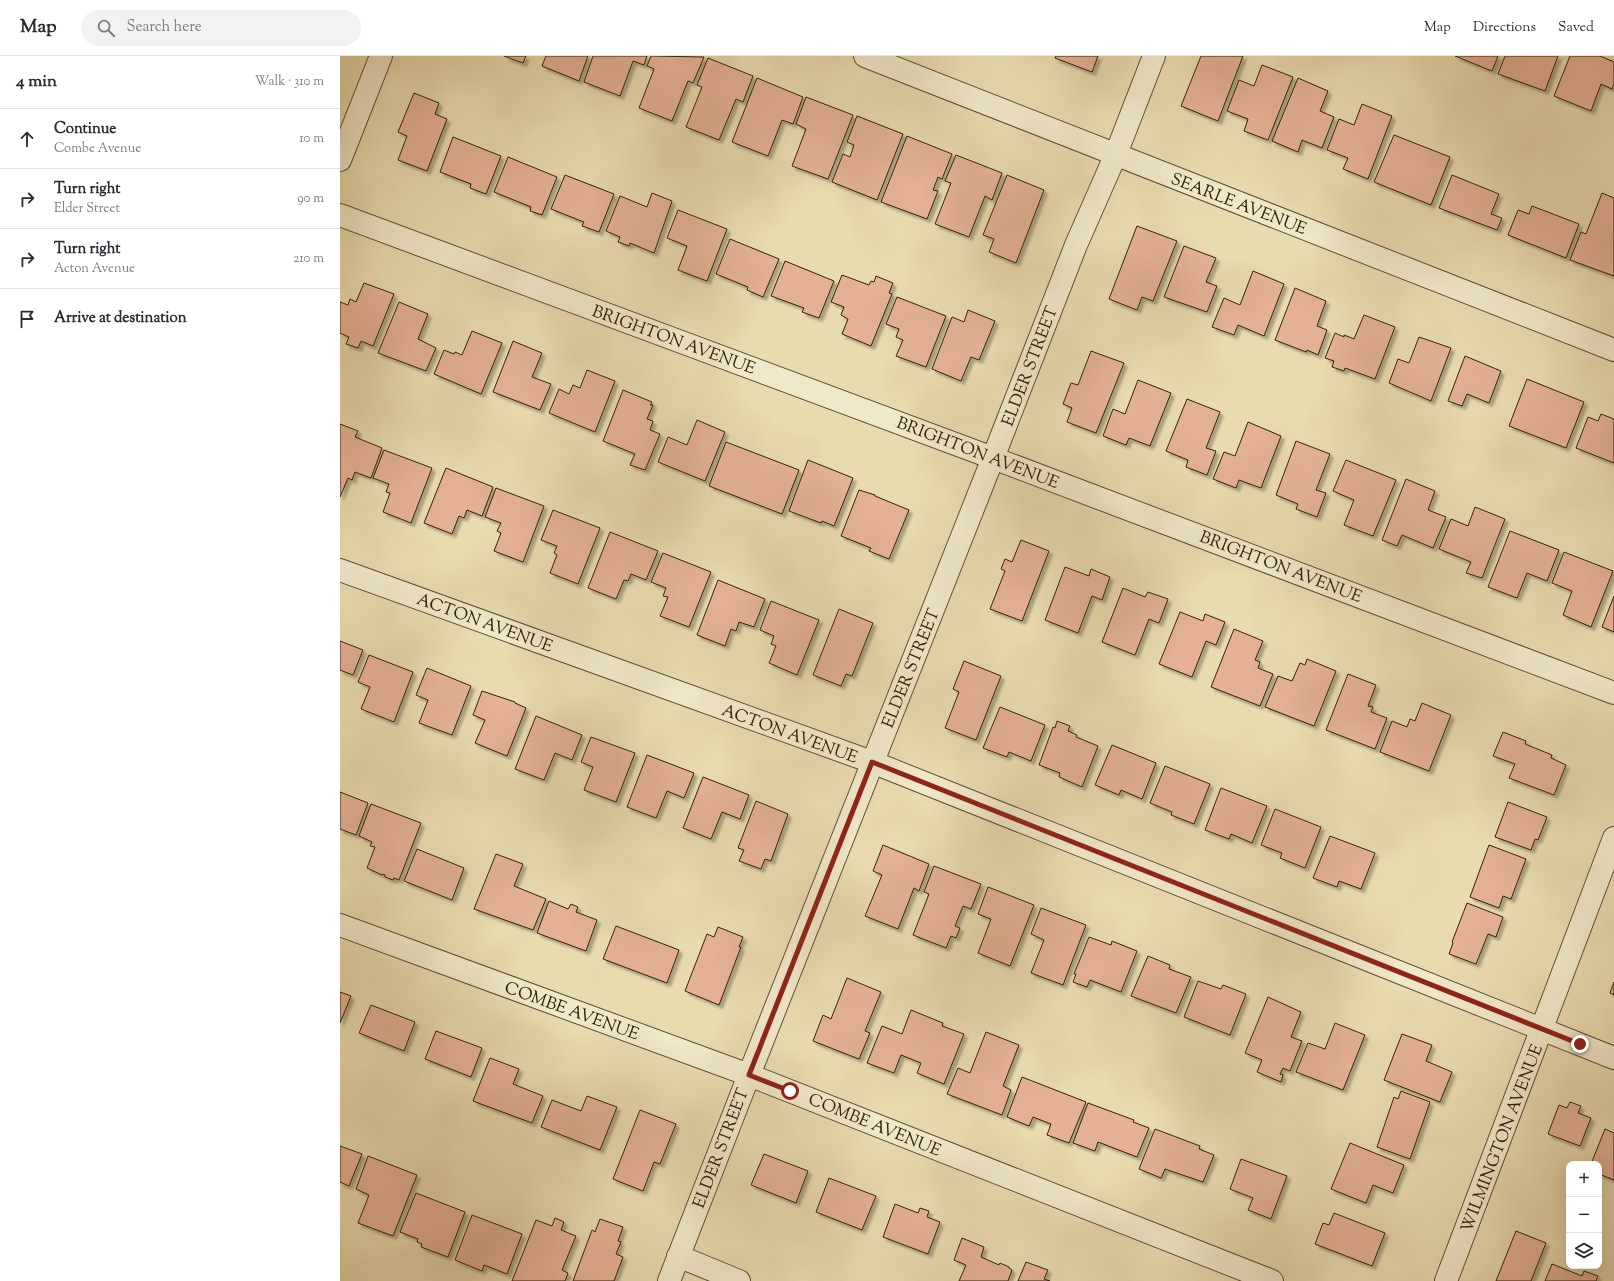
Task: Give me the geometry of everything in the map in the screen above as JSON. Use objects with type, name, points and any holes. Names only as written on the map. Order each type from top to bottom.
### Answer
[{"type":"street","points":[[340,160],[381,56]]},
{"type":"street","name":"SEARLE AVENUE","points":[[865,56],[1614,350]]},
{"type":"street","name":"ELDER STREET","points":[[669,1281],[1076,245],[1116,154],[1154,56]]},
{"type":"street","name":"BRIGHTON AVENUE","points":[[340,215],[993,458],[1614,693]]},
{"type":"street","name":"ACTON AVENUE","points":[[340,570],[872,762],[1614,1058]]},
{"type":"street","name":"WILMINGTON AVENUE","points":[[1446,1281],[1614,838]]},
{"type":"street","name":"COMBE AVENUE","points":[[340,925],[749,1075],[1272,1281]]},
{"type":"street","points":[[678,1256],[739,1281]]},
{"type":"building","points":[[504,56],[526,56],[523,63]]},
{"type":"building","points":[[546,56],[588,56],[579,81],[542,66]]},
{"type":"building","points":[[593,56],[647,56],[644,65],[633,61],[620,96],[584,82]]},
{"type":"building","points":[[651,56],[704,57],[693,83],[688,81],[672,121],[639,108],[654,69],[647,66]]},
{"type":"building","points":[[1056,56],[1098,56],[1092,72],[1055,58]]},
{"type":"building","points":[[1201,56],[1243,56],[1218,121],[1181,106]]},
{"type":"building","points":[[1455,56],[1498,56],[1492,71]]},
{"type":"building","points":[[1505,56],[1558,56],[1545,91],[1498,74]]},
{"type":"building","points":[[1570,56],[1600,56],[1614,62],[1614,84],[1612,89],[1601,84],[1591,111],[1554,96]]},
{"type":"building","points":[[708,58],[753,76],[743,102],[736,99],[719,140],[686,127],[702,87],[697,85]]},
{"type":"building","points":[[1262,65],[1293,77],[1268,140],[1244,131],[1248,119],[1227,111],[1239,80],[1254,86]]},
{"type":"building","points":[[757,78],[803,97],[793,124],[782,120],[768,156],[732,142]]},
{"type":"building","points":[[1298,78],[1328,91],[1320,111],[1334,117],[1322,148],[1302,140],[1298,152],[1272,141]]},
{"type":"building","points":[[414,93],[439,103],[435,114],[447,119],[427,171],[398,160],[407,136],[398,132]]},
{"type":"building","points":[[806,97],[853,115],[828,179],[792,166],[806,129],[796,124]]},
{"type":"building","points":[[1362,104],[1392,116],[1368,179],[1343,169],[1348,158],[1327,150],[1339,119],[1354,125]]},
{"type":"building","points":[[857,116],[903,134],[877,200],[832,182],[843,154],[850,157],[854,145],[847,142]]},
{"type":"building","points":[[1394,135],[1450,157],[1431,205],[1374,182]]},
{"type":"building","points":[[907,136],[952,154],[942,179],[938,177],[933,190],[938,191],[927,219],[881,202]]},
{"type":"building","points":[[453,137],[501,156],[486,194],[470,188],[471,184],[440,172]]},
{"type":"building","points":[[956,155],[1002,173],[992,200],[985,196],[969,237],[935,224],[951,183],[945,181]]},
{"type":"building","points":[[508,157],[557,177],[542,215],[530,211],[531,207],[494,192]]},
{"type":"building","points":[[565,175],[614,194],[599,232],[582,226],[584,222],[551,209]]},
{"type":"building","points":[[1007,175],[1044,190],[1016,263],[989,252],[994,239],[983,235]]},
{"type":"building","points":[[1452,175],[1499,194],[1491,214],[1502,218],[1497,230],[1439,208]]},
{"type":"building","points":[[652,193],[672,201],[654,253],[630,243],[629,246],[618,242],[620,237],[606,231],[620,196],[647,207]]},
{"type":"building","points":[[1602,193],[1614,198],[1614,276],[1570,260],[1581,232],[1586,234]]},
{"type":"building","points":[[1532,206],[1579,224],[1566,258],[1508,235],[1518,210],[1529,214]]},
{"type":"building","points":[[678,210],[727,229],[707,281],[678,270],[687,246],[667,238]]},
{"type":"building","points":[[1137,226],[1177,241],[1153,301],[1142,297],[1137,310],[1109,299]]},
{"type":"building","points":[[730,239],[779,259],[763,297],[747,290],[748,287],[716,274]]},
{"type":"building","points":[[1184,246],[1216,258],[1206,282],[1217,286],[1207,312],[1164,297]]},
{"type":"building","points":[[785,261],[834,281],[819,318],[802,312],[804,308],[771,296]]},
{"type":"building","points":[[1253,271],[1284,284],[1264,336],[1238,325],[1234,335],[1212,327],[1224,298],[1240,305]]},
{"type":"building","points":[[842,275],[869,285],[871,281],[874,282],[876,276],[893,283],[889,293],[892,294],[871,346],[842,334],[848,319],[841,315],[844,307],[831,302]]},
{"type":"building","points":[[364,283],[394,294],[373,346],[361,341],[358,348],[346,344],[349,337],[340,333],[340,302],[348,305],[350,299],[356,302]]},
{"type":"building","points":[[1295,288],[1326,301],[1317,326],[1327,330],[1318,355],[1275,340]]},
{"type":"building","points":[[897,297],[946,316],[926,367],[896,356],[903,340],[896,337],[899,329],[886,324]]},
{"type":"building","points":[[399,302],[428,314],[418,339],[436,348],[426,371],[378,353]]},
{"type":"building","points":[[968,310],[995,321],[979,360],[971,357],[961,381],[932,369],[952,317],[964,322]]},
{"type":"building","points":[[1364,315],[1395,327],[1375,379],[1345,368],[1344,371],[1332,367],[1334,361],[1325,358],[1335,333],[1354,339]]},
{"type":"building","points":[[472,331],[502,343],[481,394],[434,374],[444,350],[462,355]]},
{"type":"building","points":[[1419,337],[1451,348],[1431,401],[1389,383],[1398,359],[1409,363]]},
{"type":"building","points":[[513,341],[542,353],[532,377],[551,384],[540,410],[493,392]]},
{"type":"building","points":[[1091,351],[1124,363],[1096,433],[1067,422],[1072,408],[1063,404],[1071,383],[1078,385]]},
{"type":"building","points":[[1465,356],[1501,371],[1489,403],[1467,394],[1462,406],[1448,401]]},
{"type":"building","points":[[587,370],[615,381],[595,432],[549,413],[559,389],[569,394],[573,385],[580,388]]},
{"type":"building","points":[[1527,379],[1584,402],[1566,448],[1509,426]]},
{"type":"building","points":[[1138,380],[1171,393],[1150,446],[1129,438],[1126,445],[1103,436],[1113,409],[1125,414]]},
{"type":"building","points":[[623,390],[652,402],[650,405],[653,405],[647,419],[653,421],[650,430],[660,434],[645,470],[630,465],[635,454],[603,441]]},
{"type":"building","points":[[1187,399],[1220,412],[1206,448],[1216,451],[1207,475],[1186,467],[1188,460],[1166,451]]},
{"type":"building","points":[[1601,414],[1614,419],[1614,463],[1576,448],[1588,417],[1598,421]]},
{"type":"building","points":[[697,420],[725,432],[705,481],[658,462],[668,437],[687,445]]},
{"type":"building","points":[[1248,422],[1281,436],[1261,488],[1239,480],[1236,488],[1213,479],[1224,452],[1235,456]]},
{"type":"building","points":[[340,424],[358,431],[355,437],[382,448],[371,478],[355,472],[352,480],[348,478],[340,497]]},
{"type":"building","points":[[1296,441],[1330,454],[1316,490],[1326,493],[1317,517],[1296,509],[1298,504],[1276,495]]},
{"type":"building","points":[[726,442],[799,470],[782,514],[709,486]]},
{"type":"building","points":[[384,450],[432,468],[411,523],[383,512],[390,493],[386,492],[389,484],[373,478]]},
{"type":"building","points":[[808,460],[853,478],[834,526],[822,521],[821,523],[789,511]]},
{"type":"building","points":[[1346,460],[1396,480],[1373,536],[1344,525],[1354,500],[1333,491]]},
{"type":"building","points":[[446,468],[493,487],[482,516],[467,510],[464,518],[459,516],[452,534],[424,523]]},
{"type":"building","points":[[1406,479],[1435,491],[1428,510],[1446,517],[1433,548],[1402,535],[1397,546],[1382,540]]},
{"type":"building","points":[[496,488],[544,506],[523,562],[494,551],[501,533],[497,531],[501,523],[485,517]]},
{"type":"building","points":[[859,490],[875,495],[909,510],[889,559],[869,551],[871,548],[841,536]]},
{"type":"building","points":[[1475,507],[1505,519],[1482,578],[1466,573],[1471,562],[1439,549],[1451,519],[1468,526]]},
{"type":"building","points":[[553,510],[600,528],[578,584],[550,573],[557,555],[554,553],[557,546],[541,540]]},
{"type":"building","points":[[1510,531],[1559,550],[1547,581],[1527,573],[1517,598],[1488,587]]},
{"type":"building","points":[[610,532],[658,551],[646,580],[631,574],[628,581],[624,580],[616,599],[588,588]]},
{"type":"building","points":[[1021,540],[1049,551],[1022,621],[990,609],[1005,571],[1001,569],[1005,559],[1012,562]]},
{"type":"building","points":[[1564,552],[1613,571],[1591,627],[1563,615],[1572,591],[1552,583]]},
{"type":"building","points":[[663,553],[711,572],[689,627],[660,616],[668,597],[663,596],[666,588],[651,582]]},
{"type":"building","points":[[1065,567],[1089,576],[1091,569],[1110,577],[1102,600],[1092,596],[1078,633],[1045,620]]},
{"type":"building","points":[[718,580],[765,599],[754,627],[739,622],[736,631],[731,629],[725,646],[697,635]]},
{"type":"building","points":[[1123,588],[1145,597],[1148,592],[1168,599],[1159,623],[1149,619],[1135,655],[1102,642]]},
{"type":"building","points":[[1614,596],[1614,632],[1602,627]]},
{"type":"building","points":[[771,601],[819,620],[797,675],[769,663],[776,646],[771,644],[774,636],[760,630]]},
{"type":"building","points":[[839,609],[873,623],[852,676],[846,674],[841,686],[813,675]]},
{"type":"building","points":[[1180,612],[1203,621],[1205,614],[1225,622],[1216,645],[1206,641],[1192,677],[1159,664]]},
{"type":"building","points":[[1234,629],[1263,641],[1255,660],[1260,662],[1258,668],[1273,674],[1260,706],[1211,687]]},
{"type":"building","points":[[340,641],[363,650],[353,675],[340,670]]},
{"type":"building","points":[[369,655],[413,672],[394,722],[361,709],[370,687],[358,682]]},
{"type":"building","points":[[1307,659],[1336,671],[1314,726],[1265,707],[1278,676],[1292,681],[1300,663],[1305,665]]},
{"type":"building","points":[[964,661],[1001,676],[976,740],[945,728],[959,692],[953,689]]},
{"type":"building","points":[[427,668],[471,686],[452,735],[419,723],[428,700],[416,695]]},
{"type":"building","points":[[1348,674],[1376,685],[1368,706],[1373,707],[1371,712],[1387,718],[1375,749],[1326,730]]},
{"type":"building","points":[[482,691],[515,702],[526,708],[507,756],[475,743],[485,720],[473,715]]},
{"type":"building","points":[[1422,703],[1451,715],[1429,771],[1380,752],[1392,721],[1407,727],[1410,719],[1415,721]]},
{"type":"building","points":[[1000,707],[1045,725],[1031,761],[1009,752],[1007,757],[983,748]]},
{"type":"building","points":[[536,716],[582,735],[572,760],[555,753],[544,780],[515,769]]},
{"type":"building","points":[[1057,721],[1070,726],[1068,731],[1077,735],[1076,737],[1098,746],[1082,787],[1059,777],[1060,773],[1039,765],[1053,727],[1055,728]]},
{"type":"building","points":[[1503,732],[1526,741],[1525,744],[1552,755],[1551,758],[1566,765],[1554,795],[1509,778],[1515,764],[1493,756]]},
{"type":"building","points":[[591,737],[635,753],[616,802],[584,790],[593,767],[581,762]]},
{"type":"building","points":[[1112,745],[1156,763],[1142,799],[1121,790],[1119,795],[1095,785]]},
{"type":"building","points":[[647,755],[694,773],[684,798],[667,791],[656,818],[627,807]]},
{"type":"building","points":[[1165,766],[1210,784],[1194,824],[1171,815],[1172,812],[1150,803]]},
{"type":"building","points":[[703,777],[749,795],[740,819],[722,812],[711,839],[683,828]]},
{"type":"building","points":[[1221,788],[1267,806],[1252,843],[1231,834],[1229,839],[1205,830]]},
{"type":"building","points":[[340,792],[368,803],[356,835],[340,829]]},
{"type":"building","points":[[756,801],[788,814],[771,861],[765,859],[761,869],[739,861],[744,850],[738,848]]},
{"type":"building","points":[[1508,802],[1547,817],[1538,840],[1535,839],[1531,850],[1495,837]]},
{"type":"building","points":[[371,804],[421,823],[399,880],[394,878],[393,880],[385,877],[383,874],[382,875],[367,868],[375,847],[370,846],[372,842],[359,836]]},
{"type":"building","points":[[1275,809],[1321,827],[1305,868],[1280,858],[1282,853],[1261,845]]},
{"type":"building","points":[[1330,836],[1375,853],[1361,889],[1339,881],[1337,887],[1313,878]]},
{"type":"building","points":[[883,845],[929,864],[919,891],[914,888],[898,929],[865,916],[882,875],[873,871]]},
{"type":"building","points":[[1489,845],[1526,859],[1511,899],[1503,896],[1499,908],[1470,897]]},
{"type":"building","points":[[417,849],[464,868],[452,900],[404,881]]},
{"type":"building","points":[[496,854],[523,864],[514,886],[546,899],[533,930],[474,909]]},
{"type":"building","points":[[934,866],[981,884],[971,909],[963,906],[955,926],[960,928],[956,938],[951,936],[946,948],[913,935],[929,894],[924,892]]},
{"type":"building","points":[[988,887],[1034,905],[1010,966],[978,953],[991,919],[978,914]]},
{"type":"building","points":[[549,901],[568,909],[571,904],[578,907],[576,912],[597,920],[586,951],[537,933]]},
{"type":"building","points":[[1467,903],[1503,917],[1496,937],[1488,934],[1476,964],[1449,954]]},
{"type":"building","points":[[1041,908],[1086,925],[1063,985],[1031,973],[1044,940],[1031,934]]},
{"type":"building","points":[[616,926],[679,950],[667,983],[603,959]]},
{"type":"building","points":[[718,927],[743,937],[739,947],[741,947],[719,1005],[685,991],[707,934],[714,937]]},
{"type":"building","points":[[1089,937],[1111,945],[1112,941],[1137,951],[1121,992],[1090,980],[1087,987],[1073,982],[1076,974],[1074,974]]},
{"type":"building","points":[[1148,956],[1170,965],[1169,969],[1191,977],[1176,1013],[1131,996]]},
{"type":"building","points":[[847,978],[881,992],[865,1031],[870,1033],[859,1059],[813,1041],[823,1015],[831,1019]]},
{"type":"building","points":[[1198,981],[1221,989],[1223,985],[1246,994],[1230,1035],[1184,1017]]},
{"type":"building","points":[[1614,982],[1614,995],[1610,993]]},
{"type":"building","points":[[340,992],[351,996],[340,1023]]},
{"type":"building","points":[[1268,997],[1301,1012],[1291,1037],[1302,1041],[1290,1071],[1283,1068],[1280,1074],[1283,1075],[1281,1082],[1257,1072],[1262,1060],[1245,1053]]},
{"type":"building","points":[[371,1005],[415,1022],[404,1051],[359,1033]]},
{"type":"building","points":[[911,1010],[943,1023],[942,1026],[964,1034],[944,1084],[917,1073],[921,1063],[901,1055],[894,1073],[867,1063],[882,1026],[902,1034]]},
{"type":"building","points":[[1335,1023],[1365,1035],[1343,1090],[1296,1072],[1308,1043],[1325,1049]]},
{"type":"building","points":[[436,1031],[482,1048],[471,1077],[425,1059]]},
{"type":"building","points":[[986,1032],[1019,1045],[1003,1086],[1011,1090],[1002,1115],[947,1094],[958,1068],[970,1073]]},
{"type":"building","points":[[1402,1034],[1432,1045],[1426,1061],[1452,1072],[1440,1102],[1384,1080]]},
{"type":"building","points":[[490,1058],[519,1069],[513,1084],[543,1096],[532,1123],[473,1101]]},
{"type":"building","points":[[1022,1077],[1086,1102],[1069,1143],[1047,1135],[1051,1124],[1033,1117],[1029,1126],[1007,1117]]},
{"type":"building","points":[[1401,1091],[1430,1102],[1410,1159],[1377,1147],[1394,1097],[1398,1099]]},
{"type":"building","points":[[587,1096],[617,1107],[600,1150],[541,1127],[552,1100],[581,1111]]},
{"type":"building","points":[[1570,1102],[1581,1106],[1578,1113],[1591,1118],[1580,1146],[1548,1134],[1559,1105],[1567,1108]]},
{"type":"building","points":[[1088,1103],[1134,1120],[1133,1122],[1149,1128],[1137,1157],[1098,1142],[1095,1151],[1073,1143]]},
{"type":"building","points":[[640,1110],[676,1124],[660,1164],[654,1162],[643,1191],[613,1179]]},
{"type":"building","points":[[1155,1129],[1200,1146],[1199,1149],[1214,1155],[1203,1182],[1165,1169],[1161,1178],[1139,1169]]},
{"type":"building","points":[[1605,1129],[1614,1133],[1614,1180],[1602,1175],[1602,1161],[1592,1161]]},
{"type":"building","points":[[1350,1143],[1404,1165],[1393,1193],[1373,1185],[1366,1203],[1331,1189]]},
{"type":"building","points":[[340,1146],[362,1154],[349,1186],[340,1182]]},
{"type":"building","points":[[764,1154],[808,1171],[796,1203],[751,1185]]},
{"type":"building","points":[[368,1156],[417,1175],[393,1236],[358,1223],[369,1195],[356,1189]]},
{"type":"building","points":[[1241,1159],[1287,1176],[1271,1219],[1248,1210],[1253,1198],[1230,1189]]},
{"type":"building","points":[[829,1178],[876,1196],[862,1230],[816,1212]]},
{"type":"building","points":[[416,1193],[465,1212],[448,1257],[421,1247],[422,1244],[417,1242],[418,1239],[400,1232]]},
{"type":"building","points":[[895,1204],[918,1213],[920,1208],[929,1211],[927,1217],[940,1222],[928,1254],[883,1237]]},
{"type":"building","points":[[1334,1213],[1385,1233],[1372,1266],[1315,1244],[1323,1223],[1329,1225]]},
{"type":"building","points":[[472,1215],[522,1234],[507,1274],[484,1265],[482,1271],[455,1260]]},
{"type":"building","points":[[555,1218],[564,1222],[561,1230],[576,1236],[562,1270],[568,1273],[565,1281],[512,1281],[536,1220],[552,1226]]},
{"type":"building","points":[[600,1219],[623,1227],[618,1241],[621,1242],[616,1254],[623,1257],[614,1281],[573,1281],[592,1230],[595,1232]]},
{"type":"building","points":[[1516,1231],[1546,1243],[1531,1281],[1496,1281]]},
{"type":"building","points":[[962,1238],[984,1247],[981,1257],[999,1265],[1000,1263],[1009,1267],[1012,1270],[1008,1281],[959,1281],[966,1265],[954,1260]]},
{"type":"building","points":[[1026,1262],[1048,1270],[1044,1279],[1050,1281],[1018,1281]]},
{"type":"building","points":[[1552,1264],[1582,1276],[1584,1271],[1598,1276],[1596,1281],[1545,1281]]},
{"type":"route","points":[[790,1091],[749,1075],[872,762],[1580,1044]]}]
